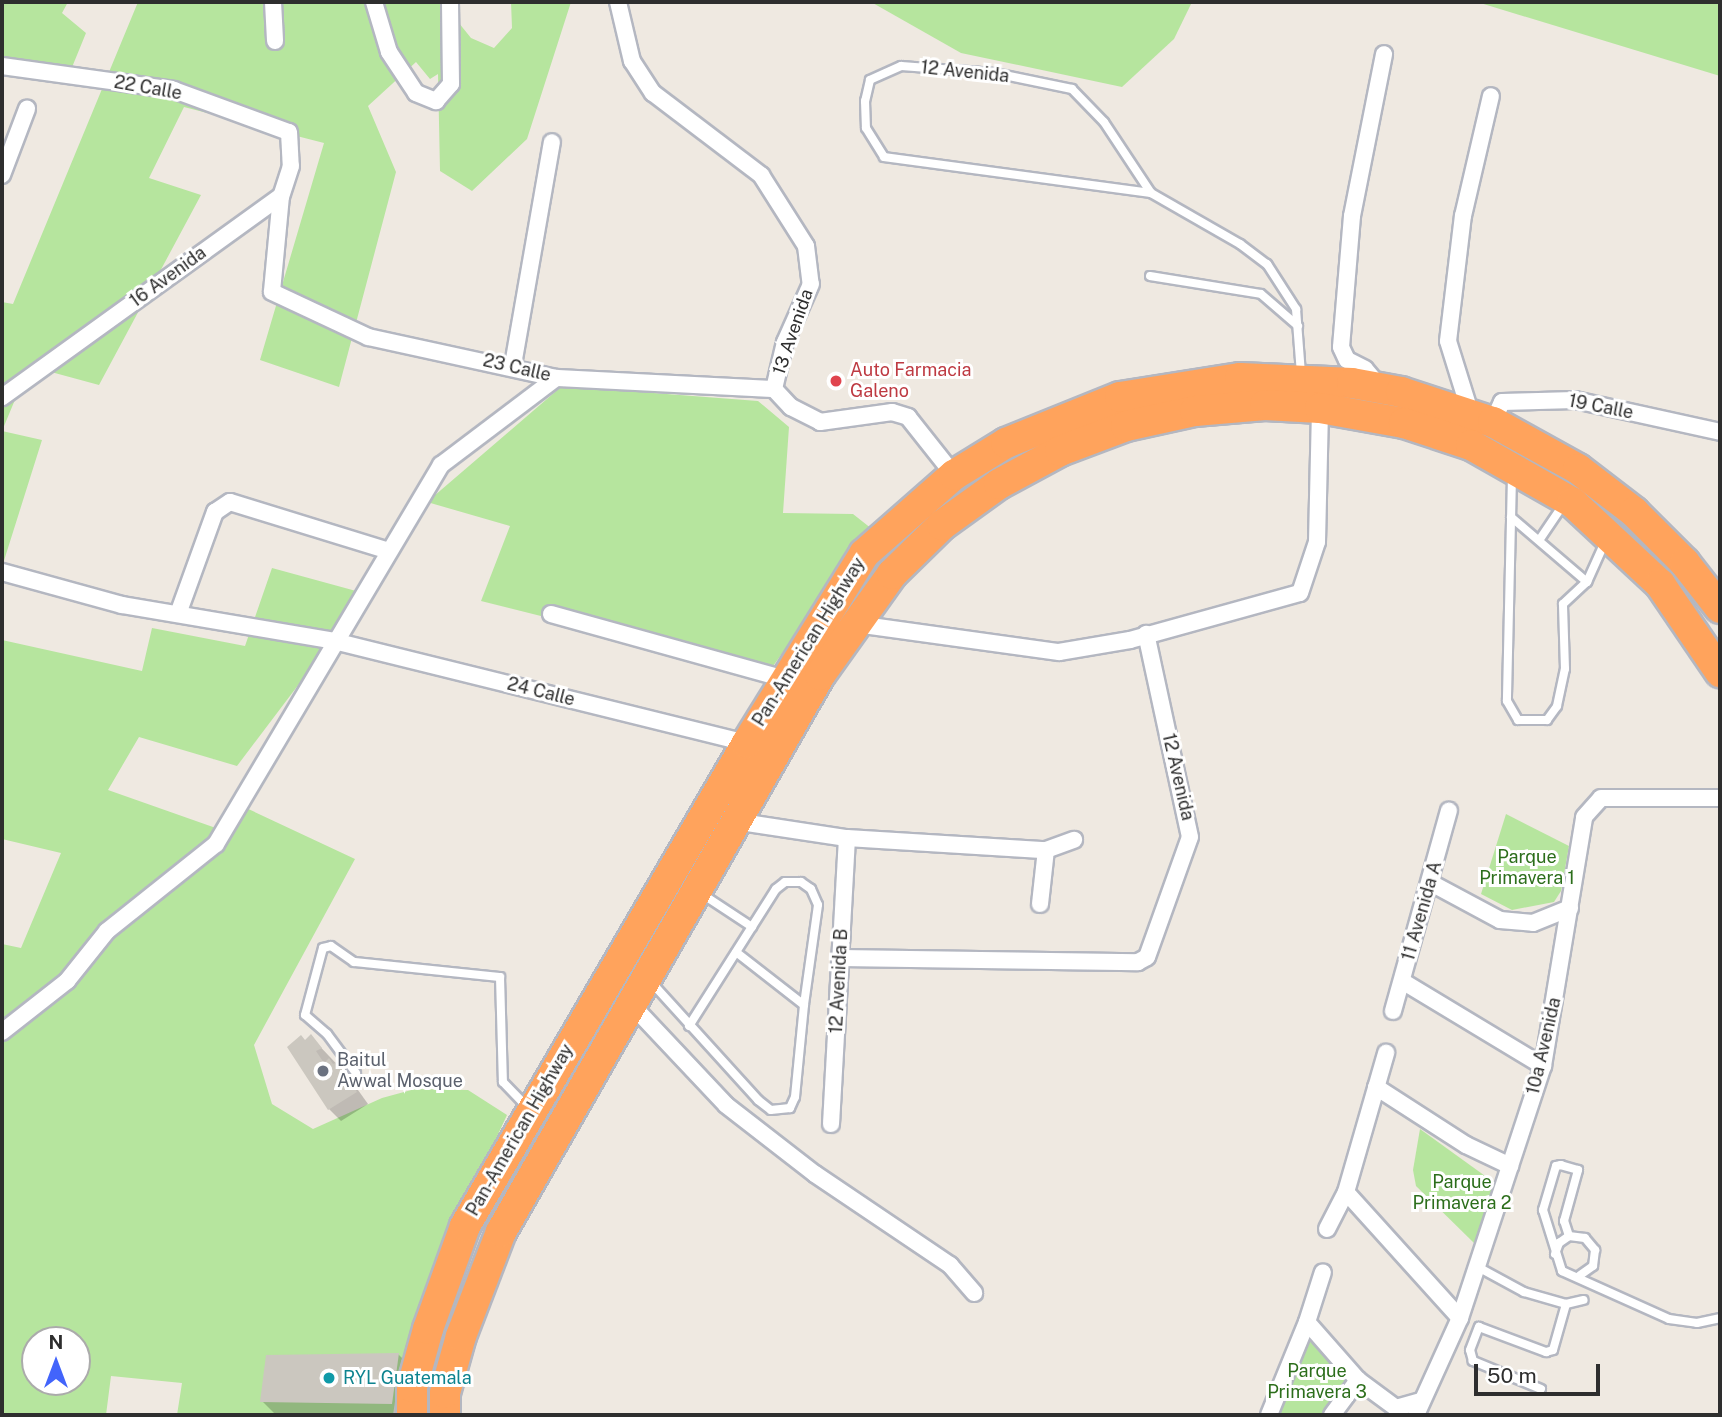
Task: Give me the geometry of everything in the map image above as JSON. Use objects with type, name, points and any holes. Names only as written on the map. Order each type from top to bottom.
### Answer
[{"type":"highway","name":"Pan-American Highway","points":[[412,1415],[412,1387],[428,1329],[465,1226],[531,1111],[785,679],[864,554],[954,475],[1017,438],[1119,397],[1228,379],[1301,378],[1381,388],[1482,419],[1578,469],[1634,512],[1685,563],[1720,608]]},
{"type":"highway","name":"Pan-American Highway","points":[[445,1415],[445,1393],[461,1336],[501,1232],[734,821],[856,624],[892,574],[942,525],[999,484],[1060,451],[1126,426],[1195,411],[1265,405],[1320,408],[1404,423],[1471,445],[1567,500],[1610,533],[1660,584],[1720,672]]},
{"type":"street","points":[[273,2],[275,41]]},
{"type":"street","points":[[374,2],[389,52],[416,93],[436,101],[451,84],[450,2]]},
{"type":"street","name":"13 Avenida","points":[[618,2],[632,61],[653,93],[761,175],[806,246],[811,284],[785,342],[774,389],[790,407],[820,422],[892,412],[908,416],[954,475]]},
{"type":"street","points":[[1381,388],[1365,369],[1347,360],[1341,347],[1352,216],[1384,54]]},
{"type":"street","name":"22 Calle","points":[[2,66],[174,90],[289,132],[291,166],[281,196]]},
{"type":"street","points":[[1482,419],[1448,341],[1463,216],[1491,96]]},
{"type":"street","points":[[2,174],[27,109]]},
{"type":"street","points":[[513,365],[552,142]]},
{"type":"street","name":"23 Calle","points":[[281,196],[272,292],[368,337],[513,365],[555,378],[774,389]]},
{"type":"street","name":"16 Avenida","points":[[2,397],[281,196]]},
{"type":"street","points":[[2,1032],[67,981],[107,931],[216,844],[334,641],[441,465],[555,378]]},
{"type":"street","name":"19 Calle","points":[[1482,419],[1502,402],[1575,400],[1719,428]]},
{"type":"street","points":[[856,624],[1059,652],[1146,634],[1300,593],[1317,542],[1320,408]]},
{"type":"street","points":[[178,614],[215,512],[230,502],[389,551]]},
{"type":"street","name":"24 Calle","points":[[2,572],[122,605],[334,641],[747,743]]},
{"type":"street","points":[[551,614],[785,679]]},
{"type":"street","name":"12 Avenida","points":[[840,958],[1138,962],[1147,957],[1190,837],[1146,634]]},
{"type":"street","name":"10a Avenida","points":[[1418,1408],[1460,1318],[1543,1066],[1589,807],[1601,798],[1720,798]]},
{"type":"street","name":"11 Avenida A","points":[[1393,1011],[1449,811]]},
{"type":"street","points":[[734,821],[847,838],[1046,850],[1074,841]]},
{"type":"street","name":"12 Avenida B","points":[[831,1125],[847,838]]},
{"type":"street","points":[[1040,904],[1046,850]]},
{"type":"street","points":[[1431,883],[1500,920],[1533,923],[1570,908]]},
{"type":"street","points":[[1402,981],[1543,1066]]},
{"type":"street","points":[[630,1003],[726,1105],[815,1174],[950,1265],[974,1293]]},
{"type":"street","points":[[1327,1229],[1346,1192],[1386,1053]]},
{"type":"street","points":[[1376,1087],[1466,1145],[1510,1166]]},
{"type":"street","points":[[1346,1192],[1460,1318]]},
{"type":"street","points":[[1269,1415],[1324,1272]]},
{"type":"street","points":[[1307,1322],[1358,1380],[1396,1408],[1418,1408]]},
{"type":"street","points":[[1332,1415],[1358,1380]]},
{"type":"lane","name":"12 Avenida","points":[[1151,193],[1104,122],[1072,89],[995,73],[901,66],[870,79],[866,128],[884,157],[1151,193],[1240,244],[1267,264],[1296,309],[1301,378]]},
{"type":"lane","points":[[1150,276],[1261,294],[1297,326]]},
{"type":"lane","points":[[1512,470],[1507,701],[1518,720],[1547,720],[1558,706],[1564,669],[1563,604],[1587,582],[1610,533]]},
{"type":"lane","points":[[1540,539],[1567,500]]},
{"type":"lane","points":[[1511,517],[1540,539],[1587,582]]},
{"type":"lane","points":[[646,976],[689,1026],[758,1100],[771,1110],[790,1108],[795,1097],[818,905],[811,889],[801,882],[785,882],[752,927],[689,1026]]},
{"type":"lane","points":[[695,890],[752,927]]},
{"type":"lane","points":[[356,1073],[327,1034],[305,1015],[323,948],[331,946],[354,962],[500,977],[503,1082],[531,1111]]},
{"type":"lane","points":[[736,952],[804,1005]]},
{"type":"lane","points":[[1569,1236],[1564,1221],[1578,1170],[1561,1165],[1556,1166],[1543,1210],[1562,1271],[1580,1275],[1668,1319],[1697,1323],[1720,1318]]},
{"type":"lane","points":[[1555,1254],[1559,1242],[1569,1236],[1585,1238],[1595,1250],[1593,1266],[1580,1275]]},
{"type":"lane","points":[[1476,1266],[1524,1292],[1566,1304],[1584,1300]]},
{"type":"lane","points":[[1541,1390],[1473,1361],[1470,1350],[1479,1327],[1546,1352],[1552,1350],[1566,1304]]},
{"type":"green space","points":[[2,2],[68,2],[62,13],[86,33],[66,82],[2,60]]},
{"type":"green space","points":[[138,2],[442,2],[471,38],[494,48],[512,28],[511,2],[571,2],[527,139],[472,191],[440,171],[438,74],[430,79],[416,62],[368,106],[396,172],[339,387],[260,360],[324,143],[184,107],[149,178],[201,195],[99,385],[29,366],[2,431],[2,302],[13,304]]},
{"type":"green space","points":[[871,2],[1192,2],[1174,39],[1122,87],[961,53]]},
{"type":"green space","points":[[1477,2],[1716,2],[1720,4],[1720,76]]},
{"type":"green space","points":[[562,386],[758,401],[789,427],[783,513],[853,514],[872,529],[768,673],[481,601],[510,526],[427,502]]},
{"type":"green space","points":[[2,431],[42,440],[2,567]]},
{"type":"green space","points":[[272,568],[367,594],[237,766],[139,737],[108,790],[230,833],[244,807],[355,859],[254,1045],[272,1104],[313,1129],[382,1098],[415,1089],[468,1090],[507,1115],[433,1274],[400,1368],[393,1415],[177,1415],[182,1383],[111,1376],[106,1415],[2,1415],[2,944],[21,948],[61,853],[2,839],[2,640],[142,671],[152,628],[245,646]]},
{"type":"green space","name":"Parque Primavera 1","points":[[1506,814],[1569,846],[1561,891],[1554,902],[1512,910],[1481,894]]},
{"type":"green space","name":"Parque Primavera 2","points":[[1420,1129],[1499,1186],[1474,1243],[1416,1186],[1413,1170]]},
{"type":"green space","name":"Parque Primavera 3","points":[[1308,1331],[1353,1381],[1328,1415],[1273,1415]]},
{"type":"building","name":"Baitul Awwal Mosque","points":[[311,1034],[322,1048],[316,1051],[324,1063],[329,1058],[333,1064],[337,1062],[357,1092],[328,1110],[287,1047],[301,1035],[305,1040]]},
{"type":"building","name":"RYL Guatemala","points":[[399,1353],[392,1404],[260,1402],[266,1355]]},
{"type":"place","name":"Auto Farmacia Galeno","points":[[836,381]]},
{"type":"place","name":"Baitul Awwal Mosque","points":[[323,1071]]},
{"type":"place","name":"RYL Guatemala","points":[[329,1378]]}]
